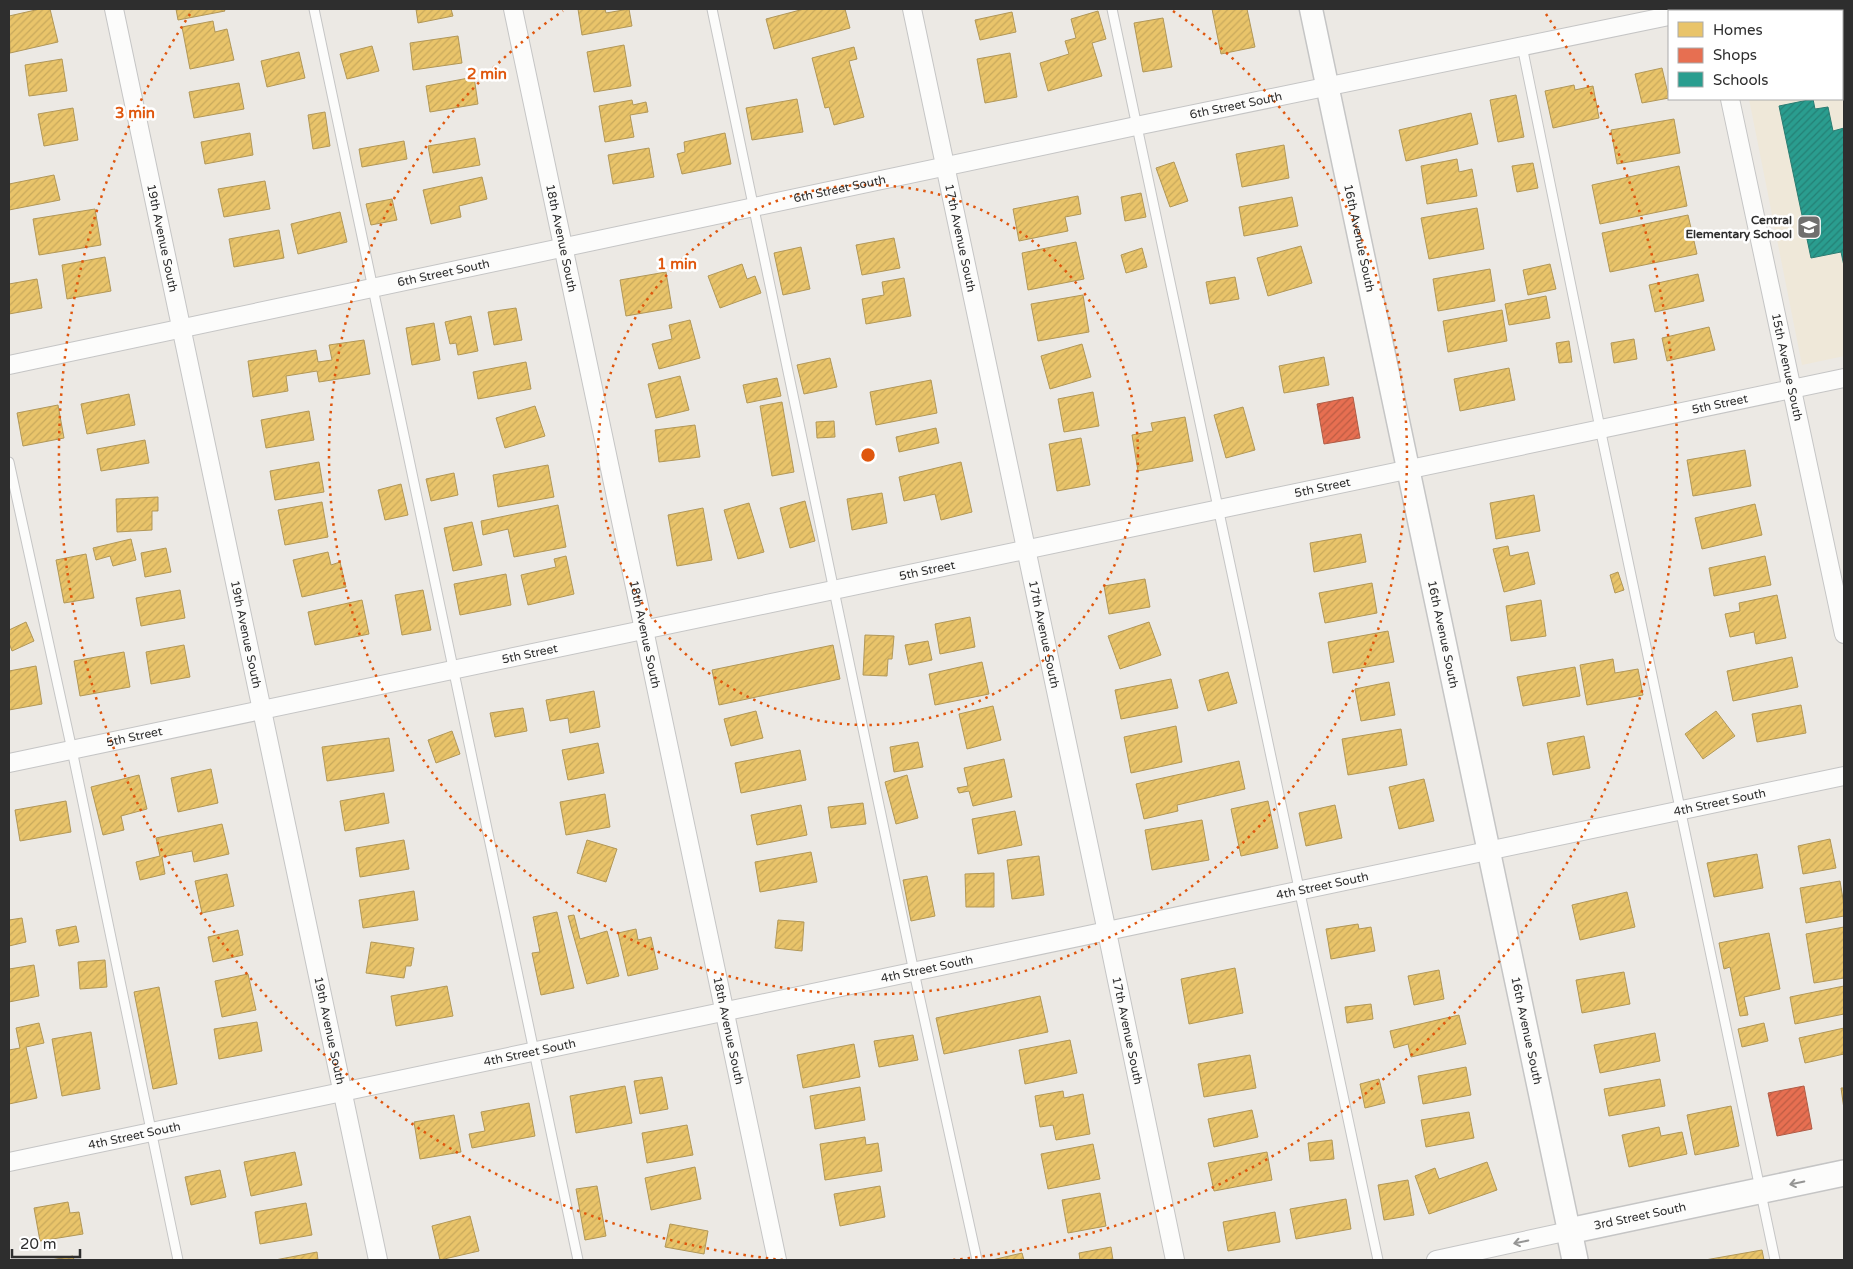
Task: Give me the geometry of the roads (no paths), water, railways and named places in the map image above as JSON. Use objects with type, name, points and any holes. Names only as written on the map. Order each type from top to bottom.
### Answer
[{"type":"main road","name":"3rd Street South","points":[[1569,1231],[1844,1173]]},
{"type":"main road","name":"16th Avenue South","points":[[1569,1231],[1575,1260]]},
{"type":"street","name":"19th Avenue South","points":[[114,9],[378,1260]]},
{"type":"street","name":"18th Avenue South","points":[[513,9],[777,1260]]},
{"type":"street","name":"17th Avenue South","points":[[912,9],[1108,932],[1175,1260]]},
{"type":"street","name":"16th Avenue South","points":[[1311,9],[1569,1231]]},
{"type":"street","name":"6th Street South","points":[[9,365],[1136,126],[1668,16]]},
{"type":"street","name":"15th Avenue South","points":[[1730,100],[1844,634]]},
{"type":"street","name":"5th Street","points":[[9,763],[1844,378]]},
{"type":"street","name":"4th Street South","points":[[9,1162],[1844,776]]},
{"type":"street","name":"3rd Street South","points":[[1436,1260],[1569,1231]]},
{"type":"lane","points":[[314,9],[578,1260]]},
{"type":"lane","points":[[712,9],[914,972],[977,1260]]},
{"type":"lane","points":[[1112,9],[1378,1260]]},
{"type":"lane","points":[[1522,46],[1600,428],[1775,1260]]},
{"type":"lane","points":[[9,462],[72,750],[178,1260]]},
{"type":"place","name":"Central Elementary School","points":[[1809,227]]}]
